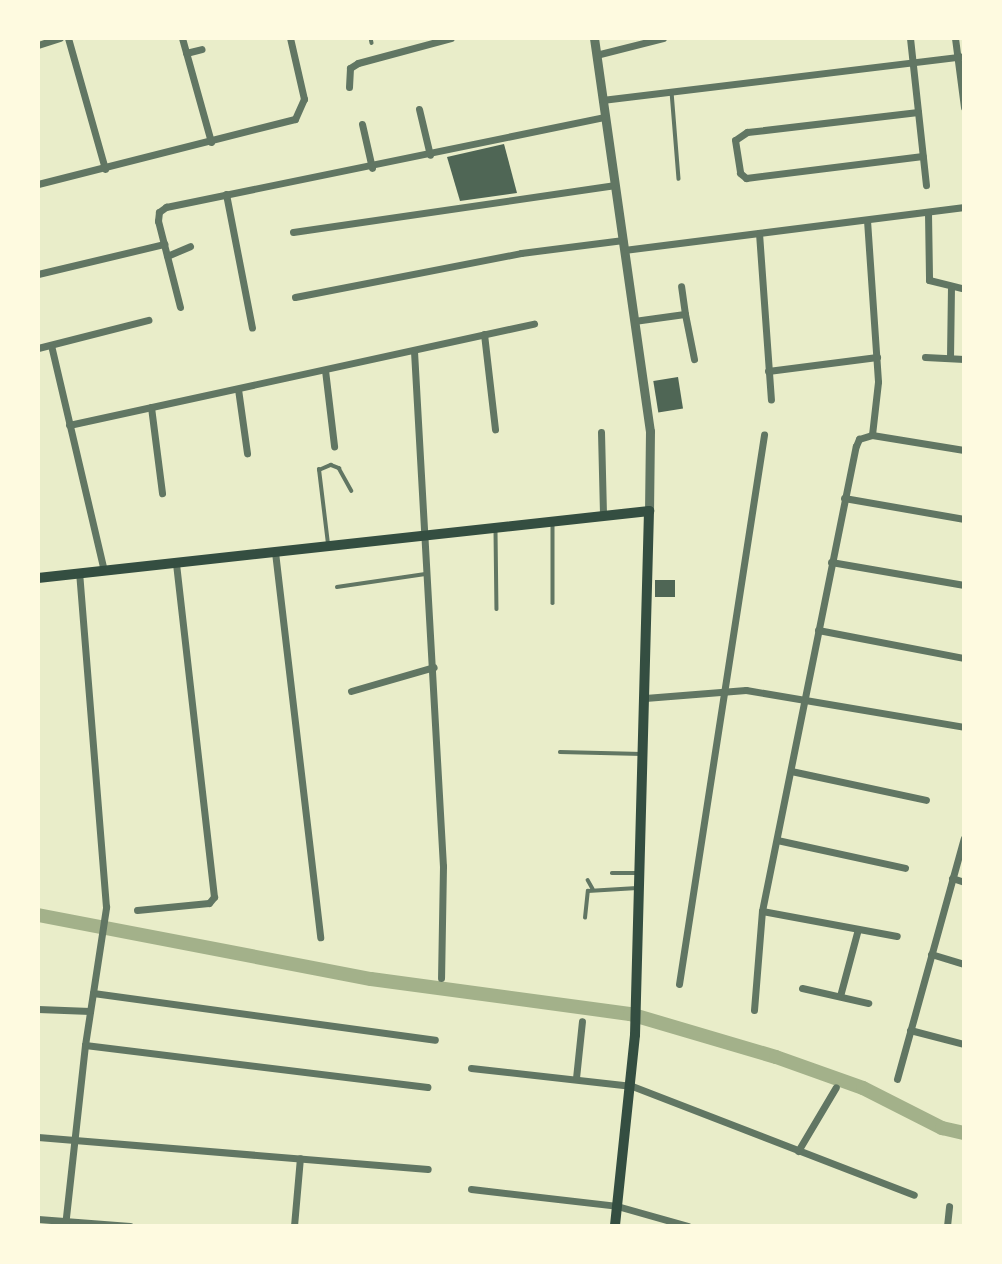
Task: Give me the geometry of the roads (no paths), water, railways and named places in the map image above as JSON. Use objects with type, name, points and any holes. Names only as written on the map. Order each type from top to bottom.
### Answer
[{"type":"main road","points":[[38,578],[649,511],[642,873],[636,1015],[632,1086],[615,1226]]},
{"type":"street","points":[[38,45],[60,38]]},
{"type":"street","points":[[68,38],[105,169]]},
{"type":"street","points":[[182,38],[211,142]]},
{"type":"street","points":[[38,184],[295,119],[302,112],[304,99],[290,38]]},
{"type":"street","points":[[349,87],[350,68],[358,63],[429,41],[451,38]]},
{"type":"street","points":[[594,38],[650,431],[649,511]]},
{"type":"street","points":[[596,55],[663,38]]},
{"type":"street","points":[[910,38],[926,185]]},
{"type":"street","points":[[955,38],[960,57],[964,107]]},
{"type":"street","points":[[186,53],[202,50]]},
{"type":"street","points":[[602,100],[960,57]]},
{"type":"street","points":[[419,109],[430,155]]},
{"type":"street","points":[[918,112],[747,132],[735,140],[740,173],[746,178],[923,156]]},
{"type":"street","points":[[180,307],[159,212],[226,194],[372,167],[605,117]]},
{"type":"street","points":[[362,124],[372,167]]},
{"type":"street","points":[[293,232],[614,185]]},
{"type":"street","points":[[226,194],[252,328]]},
{"type":"street","points":[[295,298],[521,253],[759,233],[964,208]]},
{"type":"street","points":[[928,213],[927,276],[933,285],[964,289]]},
{"type":"street","points":[[867,220],[877,358],[878,401],[872,435]]},
{"type":"street","points":[[759,233],[771,400]]},
{"type":"street","points":[[38,274],[164,244]]},
{"type":"street","points":[[167,256],[190,246]]},
{"type":"street","points":[[681,286],[694,359]]},
{"type":"street","points":[[950,358],[951,289]]},
{"type":"street","points":[[634,321],[685,314]]},
{"type":"street","points":[[38,348],[148,320]]},
{"type":"street","points":[[69,425],[534,324]]},
{"type":"street","points":[[484,334],[495,429]]},
{"type":"street","points":[[51,345],[104,571]]},
{"type":"street","points":[[414,351],[434,667],[443,866],[441,978]]},
{"type":"street","points":[[925,357],[964,359]]},
{"type":"street","points":[[768,371],[877,358]]},
{"type":"street","points":[[325,370],[334,446]]},
{"type":"street","points":[[237,388],[247,453]]},
{"type":"street","points":[[151,407],[162,493]]},
{"type":"street","points":[[601,432],[603,516]]},
{"type":"street","points":[[680,984],[727,691],[764,435]]},
{"type":"street","points":[[754,1010],[762,911],[856,446],[859,439],[872,435],[964,450]]},
{"type":"street","points":[[844,498],[964,519]]},
{"type":"street","points":[[275,552],[320,937]]},
{"type":"street","points":[[831,562],[964,586]]},
{"type":"street","points":[[137,910],[209,903],[214,897],[176,563]]},
{"type":"street","points":[[66,1223],[85,1045],[106,907],[79,573]]},
{"type":"street","points":[[818,630],[964,658]]},
{"type":"street","points":[[351,691],[434,667]]},
{"type":"street","points":[[645,698],[727,691],[804,698],[964,727]]},
{"type":"street","points":[[791,771],[926,800]]},
{"type":"street","points":[[897,1079],[964,838]]},
{"type":"street","points":[[776,840],[905,868]]},
{"type":"street","points":[[952,878],[964,882]]},
{"type":"street","points":[[762,911],[897,936]]},
{"type":"street","points":[[840,996],[858,929]]},
{"type":"street","points":[[931,954],[964,964]]},
{"type":"street","points":[[802,988],[868,1003]]},
{"type":"street","points":[[93,993],[435,1040]]},
{"type":"street","points":[[38,1009],[90,1012]]},
{"type":"street","points":[[576,1078],[582,1021]]},
{"type":"street","points":[[910,1030],[964,1044]]},
{"type":"street","points":[[85,1045],[427,1087]]},
{"type":"street","points":[[471,1068],[632,1086],[914,1195]]},
{"type":"street","points":[[798,1151],[836,1087]]},
{"type":"street","points":[[38,1137],[428,1169]]},
{"type":"street","points":[[294,1226],[300,1157]]},
{"type":"street","points":[[471,1189],[617,1206],[688,1226]]},
{"type":"street","points":[[947,1226],[949,1206]]},
{"type":"street","points":[[38,1219],[130,1226]]},
{"type":"lane","points":[[672,92],[679,179]]},
{"type":"lane","points":[[328,546],[319,470],[326,466],[339,468],[352,491]]},
{"type":"lane","points":[[553,522],[553,603]]},
{"type":"lane","points":[[496,528],[496,609]]},
{"type":"lane","points":[[337,587],[427,574]]},
{"type":"lane","points":[[560,752],[644,754]]},
{"type":"lane","points":[[612,873],[642,873]]},
{"type":"lane","points":[[588,880],[593,889]]},
{"type":"lane","points":[[585,918],[584,896],[593,889],[641,888]]},
{"type":"waterway","points":[[38,915],[371,979],[630,1014],[776,1057],[863,1088],[942,1128],[964,1133]]}]
